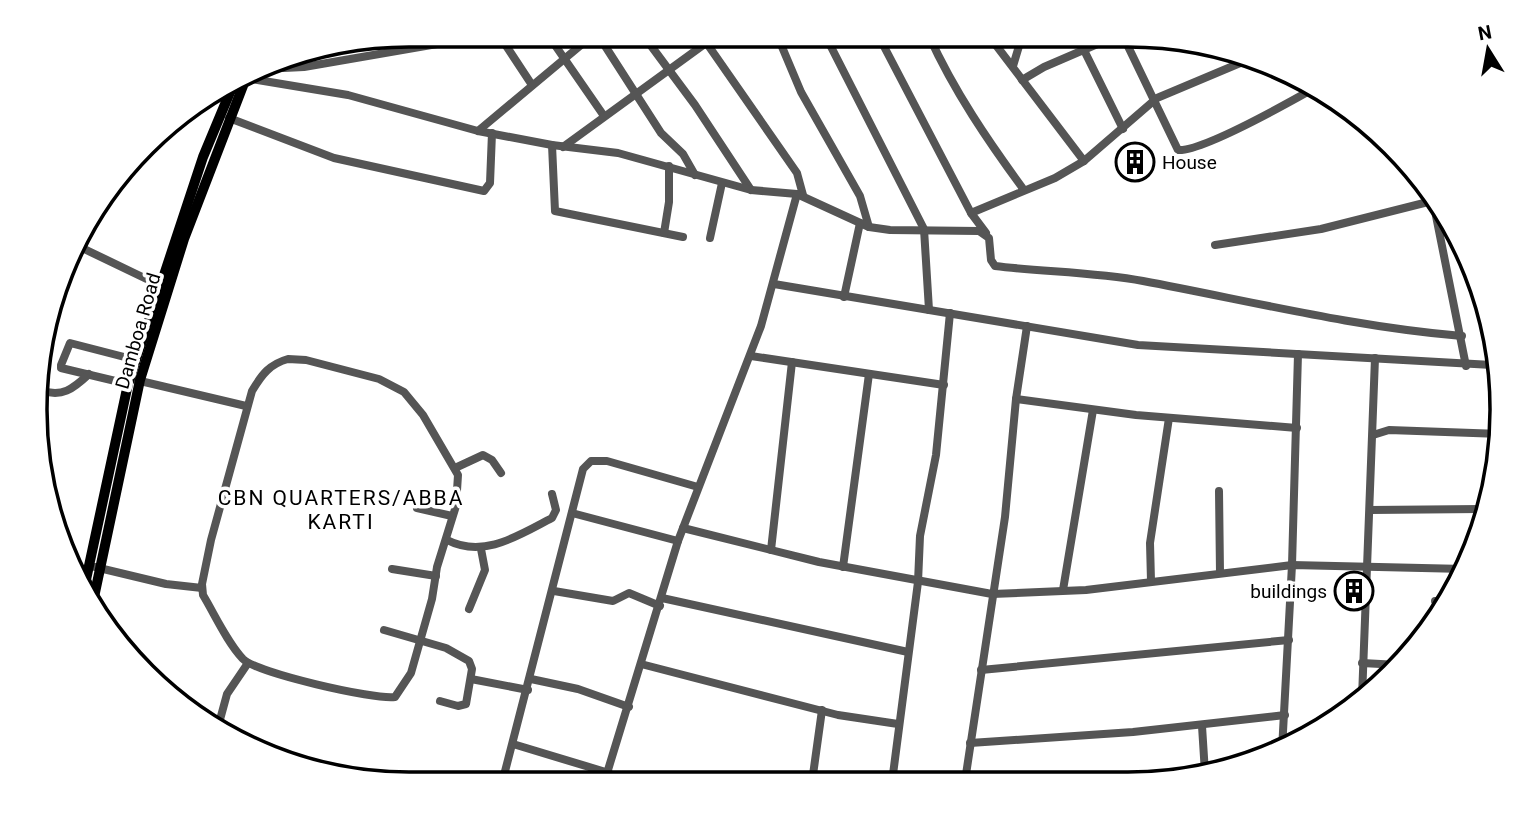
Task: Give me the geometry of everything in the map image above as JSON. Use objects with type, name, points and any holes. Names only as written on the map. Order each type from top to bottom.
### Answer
[{"type":"main road","name":"Damboa Road","points":[[133,381],[241,89]]},
{"type":"main road","name":"Damboa Road","points":[[94,587],[95,566],[136,360],[203,157],[229,96]]},
{"type":"main road","name":"Damboa Road","points":[[89,578],[95,566]]},
{"type":"street","points":[[289,68],[420,47]]},
{"type":"street","points":[[507,47],[532,85]]},
{"type":"street","points":[[557,47],[604,116]]},
{"type":"street","points":[[478,131],[579,47]]},
{"type":"street","points":[[604,47],[661,133],[683,154],[695,175]]},
{"type":"street","points":[[652,47],[751,190]]},
{"type":"street","points":[[563,146],[670,70],[695,47]]},
{"type":"street","points":[[609,772],[678,541],[751,356],[800,194],[797,173],[710,47]]},
{"type":"street","points":[[782,47],[801,92],[860,196],[864,225],[844,297]]},
{"type":"street","points":[[831,47],[924,229],[929,310]]},
{"type":"street","points":[[884,47],[971,213],[986,233],[995,266],[1065,270],[1141,281],[1343,322],[1462,336]]},
{"type":"street","points":[[934,47],[953,85],[1024,190]]},
{"type":"street","points":[[998,47],[1084,161]]},
{"type":"street","points":[[1013,66],[1019,47]]},
{"type":"street","points":[[1082,47],[1123,129]]},
{"type":"street","points":[[1022,80],[1091,47]]},
{"type":"street","points":[[1129,47],[1178,150],[1185,151],[1305,94]]},
{"type":"street","points":[[971,213],[1008,200],[1024,190],[1055,178],[1084,161],[1153,101],[1237,64]]},
{"type":"street","points":[[259,80],[348,95],[478,131],[552,145],[618,153],[751,190],[800,194],[864,225],[986,233]]},
{"type":"street","points":[[229,118],[334,158],[484,191],[490,183],[492,133]]},
{"type":"street","points":[[552,145],[555,211],[683,237]]},
{"type":"street","points":[[664,233],[669,202],[669,166]]},
{"type":"street","points":[[710,238],[722,183]]},
{"type":"street","points":[[1215,245],[1321,229],[1425,203]]},
{"type":"street","points":[[1437,222],[1466,366]]},
{"type":"street","points":[[85,249],[159,285]]},
{"type":"street","points":[[774,284],[1139,345],[1487,365]]},
{"type":"street","points":[[893,772],[918,582],[920,536],[936,455],[950,313]]},
{"type":"street","points":[[966,772],[1005,517],[1016,399],[1027,326]]},
{"type":"street","points":[[136,360],[70,342],[61,368],[246,406]]},
{"type":"street","points":[[1283,736],[1292,565],[1298,354]]},
{"type":"street","points":[[751,356],[944,385]]},
{"type":"street","points":[[1362,685],[1375,358]]},
{"type":"street","points":[[288,359],[306,360],[379,380],[396,386],[412,401],[455,468],[460,489],[447,540],[411,674],[395,697],[380,699],[350,694],[248,663],[209,605],[202,588],[211,540],[246,406],[263,373],[275,363],[288,359]]},
{"type":"street","points":[[771,550],[792,362]]},
{"type":"street","points":[[48,393],[54,395],[73,390],[89,374]]},
{"type":"street","points":[[843,567],[869,374]]},
{"type":"street","points":[[1016,399],[1169,418],[1297,428]]},
{"type":"street","points":[[1063,590],[1083,485],[1093,410]]},
{"type":"street","points":[[1151,581],[1150,543],[1169,418]]},
{"type":"street","points":[[1373,435],[1389,430],[1489,434]]},
{"type":"street","points":[[455,468],[483,455],[492,460],[501,472]]},
{"type":"street","points":[[505,772],[554,591],[583,469],[597,459],[698,486]]},
{"type":"street","points":[[1220,491],[1220,572]]},
{"type":"street","points":[[447,540],[460,547],[481,549],[552,518],[556,510],[552,494]]},
{"type":"street","points":[[418,508],[452,516]]},
{"type":"street","points":[[1370,510],[1475,509]]},
{"type":"street","points":[[572,513],[678,541]]},
{"type":"street","points":[[683,528],[843,567],[992,594],[1063,590],[1292,565],[1453,568]]},
{"type":"street","points":[[469,609],[485,570],[481,549]]},
{"type":"street","points":[[95,566],[166,584],[202,588]]},
{"type":"street","points":[[392,569],[436,576]]},
{"type":"street","points":[[554,591],[613,601],[629,593],[661,602],[908,652]]},
{"type":"street","points":[[384,631],[461,654],[469,661],[471,679],[466,704],[458,706],[440,701]]},
{"type":"street","points":[[981,670],[1289,640]]},
{"type":"street","points":[[221,719],[228,694],[248,663]]},
{"type":"street","points":[[1363,663],[1386,664]]},
{"type":"street","points":[[641,664],[822,710],[898,724]]},
{"type":"street","points":[[471,679],[528,690]]},
{"type":"street","points":[[531,679],[578,689],[629,707]]},
{"type":"street","points":[[813,772],[822,710]]},
{"type":"street","points":[[970,743],[1202,726],[1285,715]]},
{"type":"street","points":[[1202,726],[1204,763]]},
{"type":"street","points":[[513,744],[606,772]]},
{"type":"place","name":"House","points":[[1135,162]]},
{"type":"place","name":"buildings","points":[[1354,591]]},
{"type":"district","name":"CBN QUARTERS/ABBA KARTI","points":[[341,510]]}]
